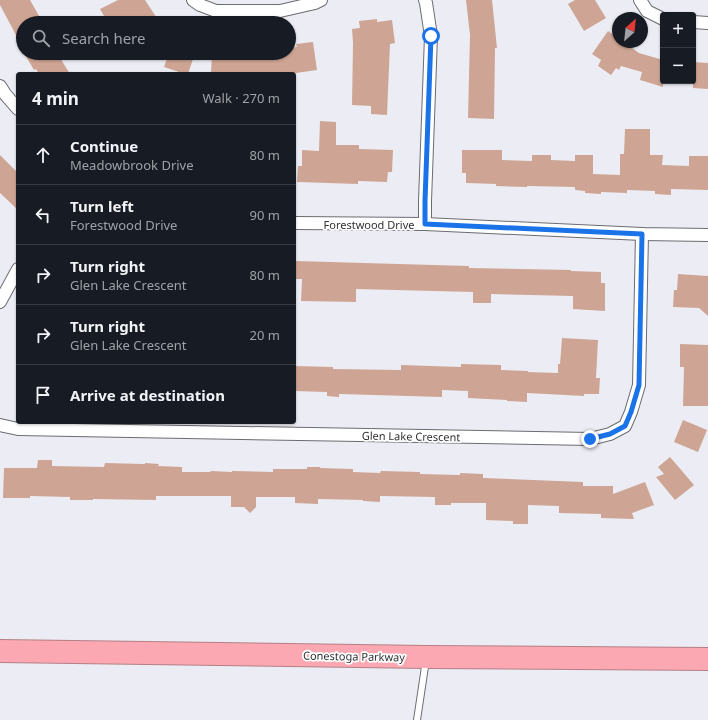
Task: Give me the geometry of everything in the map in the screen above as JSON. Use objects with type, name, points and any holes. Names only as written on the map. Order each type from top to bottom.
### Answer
[{"type":"highway","name":"Conestoga Parkway","points":[[0,651],[708,659]]},
{"type":"street","points":[[193,0],[200,5],[216,11],[280,11],[315,3],[321,0]]},
{"type":"street","points":[[425,0],[431,36],[425,224]]},
{"type":"street","points":[[640,0],[647,11],[660,18]]},
{"type":"street","points":[[696,22],[708,23]]},
{"type":"street","points":[[0,86],[16,107]]},
{"type":"street","name":"Forestwood Drive","points":[[296,223],[425,224],[642,234],[708,235]]},
{"type":"street","name":"Glen Lake Crescent","points":[[0,425],[18,429],[590,439],[610,434],[625,426],[639,385],[642,234]]},
{"type":"street","points":[[0,302],[16,273]]},
{"type":"lane","points":[[417,720],[427,657]]},
{"type":"building","points":[[0,0],[30,0],[39,16],[16,16],[16,35],[0,5]]},
{"type":"building","points":[[118,0],[145,0],[155,16],[104,16],[100,9]]},
{"type":"building","points":[[466,0],[492,0],[497,48],[495,48],[494,119],[468,118],[470,35]]},
{"type":"building","points":[[575,0],[595,0],[606,18],[584,31],[568,4]]},
{"type":"building","points":[[377,19],[377,22],[392,20],[395,43],[390,44],[387,115],[371,114],[371,106],[352,105],[352,29],[360,28],[359,21]]},
{"type":"building","points":[[608,31],[612,34],[612,48],[632,48],[639,53],[660,59],[660,84],[663,84],[663,87],[640,80],[642,72],[621,66],[619,70],[616,68],[611,75],[598,66],[601,60],[592,54]]},
{"type":"building","points":[[313,42],[317,70],[296,73],[211,72],[212,60],[296,60],[296,44]]},
{"type":"building","points":[[28,60],[61,60],[69,72],[38,72],[36,69],[34,70]]},
{"type":"building","points":[[166,60],[193,60],[189,72],[179,72],[164,67]]},
{"type":"building","points":[[696,62],[708,63],[708,89],[693,88],[693,84],[696,84]]},
{"type":"building","points":[[320,121],[336,122],[336,145],[359,145],[359,149],[393,150],[392,172],[388,172],[387,182],[358,181],[358,184],[297,182],[298,166],[302,166],[302,150],[319,151]]},
{"type":"building","points":[[625,129],[650,129],[650,155],[663,155],[662,165],[689,166],[689,156],[708,156],[708,190],[671,189],[671,195],[655,194],[655,191],[627,190],[627,193],[585,193],[585,191],[575,190],[575,187],[496,186],[496,184],[466,183],[466,173],[462,173],[462,150],[502,150],[502,160],[532,161],[532,155],[551,155],[551,160],[575,161],[575,155],[593,155],[593,174],[620,175],[620,154],[624,154]]},
{"type":"building","points":[[0,155],[16,171],[16,208],[0,193]]},
{"type":"building","points":[[296,261],[469,266],[469,268],[601,272],[601,283],[605,283],[605,311],[573,309],[573,296],[491,294],[491,303],[473,303],[473,292],[356,289],[356,302],[301,301],[302,279],[296,279]]},
{"type":"building","points":[[678,274],[708,276],[708,316],[699,308],[673,307],[674,290],[677,290]]},
{"type":"building","points":[[562,338],[598,340],[596,378],[600,378],[599,394],[584,394],[584,396],[527,393],[527,402],[468,398],[468,391],[442,390],[442,397],[339,394],[339,397],[327,396],[327,392],[296,391],[296,366],[333,367],[333,369],[401,370],[401,365],[461,367],[461,364],[501,365],[501,370],[558,373],[558,364],[560,364]]},
{"type":"building","points":[[680,344],[708,345],[708,406],[683,406],[684,367],[680,367]]},
{"type":"building","points":[[683,420],[707,430],[698,452],[674,442]]},
{"type":"building","points":[[670,457],[694,485],[675,500],[656,477],[664,474],[658,467]]},
{"type":"building","points":[[38,460],[52,460],[52,466],[104,467],[105,463],[159,464],[158,466],[182,467],[182,472],[273,472],[273,469],[307,469],[307,467],[320,467],[353,469],[353,472],[380,473],[381,471],[420,472],[420,474],[483,474],[483,478],[583,482],[583,486],[613,486],[613,494],[645,482],[654,505],[632,513],[634,519],[601,518],[601,514],[559,513],[559,506],[528,505],[528,524],[513,524],[513,521],[486,520],[486,503],[451,503],[451,505],[435,505],[435,497],[380,496],[380,502],[318,499],[318,504],[295,503],[295,497],[256,497],[256,507],[250,513],[244,507],[231,507],[231,496],[156,496],[156,500],[70,500],[70,497],[30,496],[30,498],[3,498],[4,468],[37,468]]},
{"type":"route","points":[[431,36],[425,224],[642,234],[639,385],[625,426],[610,434],[590,439]]}]
